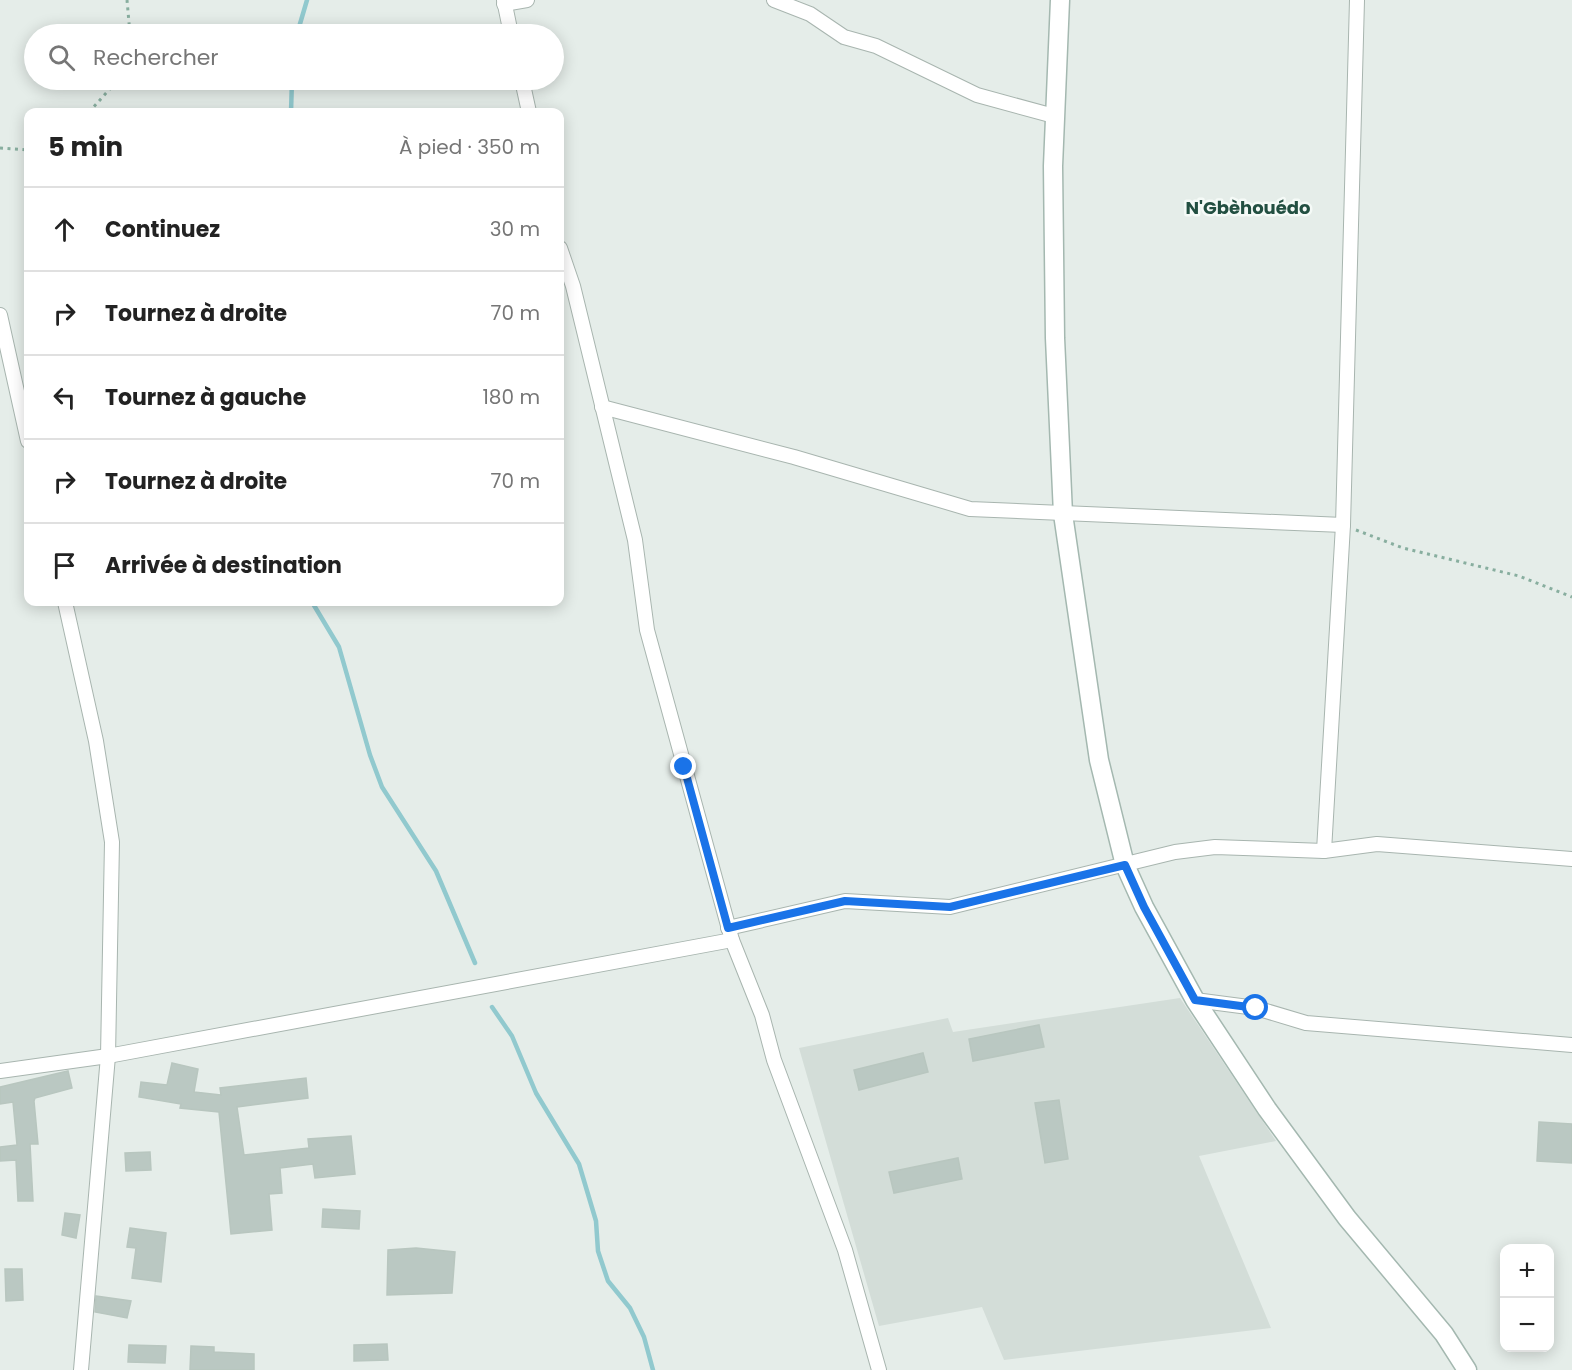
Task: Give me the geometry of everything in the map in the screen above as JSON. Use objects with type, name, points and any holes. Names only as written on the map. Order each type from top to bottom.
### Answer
[{"type":"street","points":[[509,24],[504,2],[527,0]]},
{"type":"street","points":[[774,0],[810,14],[844,37],[876,46],[977,95],[1054,116]]},
{"type":"street","points":[[1060,0],[1054,116],[1055,338],[1063,514],[1099,760],[1125,865],[1144,907],[1195,1000],[1267,1109],[1347,1218],[1426,1310],[1467,1370]]},
{"type":"street","points":[[1324,852],[1343,525],[1357,0]]},
{"type":"street","points":[[524,90],[528,108]]},
{"type":"street","points":[[564,260],[573,286],[635,540],[647,630],[730,934],[762,1015],[774,1060],[845,1250],[879,1370]]},
{"type":"street","points":[[0,315],[24,423]]},
{"type":"street","points":[[602,406],[794,457],[970,508],[1343,525]]},
{"type":"street","points":[[66,606],[96,741],[112,842],[108,1056],[81,1370]]},
{"type":"street","points":[[0,1071],[108,1056],[730,934],[845,901],[950,907],[1175,852],[1215,848],[1324,852],[1377,844],[1572,859]]},
{"type":"street","points":[[1195,1000],[1256,1008],[1306,1023],[1572,1045]]},
{"type":"path","points":[[127,0],[129,24]]},
{"type":"path","points":[[94,108],[109,90]]},
{"type":"path","points":[[0,148],[24,150]]},
{"type":"path","points":[[1343,525],[1402,548],[1519,576],[1572,597]]},
{"type":"shaded area","points":[[1180,998],[1276,1141],[1199,1156],[1271,1328],[1004,1360],[982,1307],[879,1326],[799,1048],[948,1018],[953,1032]]},
{"type":"building","points":[[1039,1025],[1044,1047],[973,1061],[969,1039]]},
{"type":"building","points":[[923,1053],[928,1072],[859,1090],[854,1070]]},
{"type":"building","points":[[172,1063],[198,1069],[194,1092],[221,1095],[220,1088],[306,1078],[308,1098],[237,1107],[244,1155],[309,1148],[308,1139],[351,1136],[355,1174],[315,1178],[313,1164],[280,1168],[282,1193],[269,1194],[272,1230],[231,1234],[219,1112],[180,1108],[181,1104],[139,1097],[141,1082],[167,1085]]},
{"type":"building","points":[[68,1071],[72,1088],[35,1098],[38,1144],[30,1144],[33,1201],[18,1201],[16,1160],[0,1161],[0,1147],[17,1145],[13,1102],[0,1104],[0,1087]]},
{"type":"building","points":[[1059,1100],[1068,1159],[1045,1163],[1035,1103]]},
{"type":"building","points":[[1539,1122],[1572,1124],[1572,1163],[1537,1161]]},
{"type":"building","points":[[150,1152],[151,1170],[126,1171],[125,1153]]},
{"type":"building","points":[[958,1158],[962,1179],[894,1193],[889,1172]]},
{"type":"building","points":[[323,1209],[360,1211],[359,1229],[322,1227]]},
{"type":"building","points":[[65,1213],[80,1215],[76,1238],[62,1235]]},
{"type":"building","points":[[130,1228],[166,1233],[161,1282],[132,1278],[136,1248],[127,1247]]},
{"type":"building","points":[[416,1248],[455,1252],[452,1293],[387,1295],[388,1250]]},
{"type":"building","points":[[5,1269],[22,1269],[23,1300],[6,1301]]},
{"type":"building","points":[[96,1296],[131,1301],[127,1318],[95,1312]]},
{"type":"building","points":[[387,1344],[388,1360],[354,1361],[354,1345]]},
{"type":"building","points":[[129,1345],[166,1346],[165,1363],[128,1362]]},
{"type":"building","points":[[191,1346],[214,1347],[214,1352],[254,1354],[254,1370],[190,1370]]},
{"type":"waterway","points":[[300,24],[307,0]]},
{"type":"waterway","points":[[291,108],[292,90]]},
{"type":"waterway","points":[[314,606],[339,647],[370,755],[382,787],[436,871],[475,963]]},
{"type":"waterway","points":[[492,1007],[512,1036],[536,1093],[579,1164],[596,1221],[598,1251],[608,1281],[630,1308],[644,1337],[653,1370]]},
{"type":"district","name":"N'Gbèhouédo","points":[[1248,208]]},
{"type":"route","points":[[684,767],[728,928],[818,905],[845,901],[950,907],[1125,865],[1144,907],[1195,1000],[1256,1008]]}]
